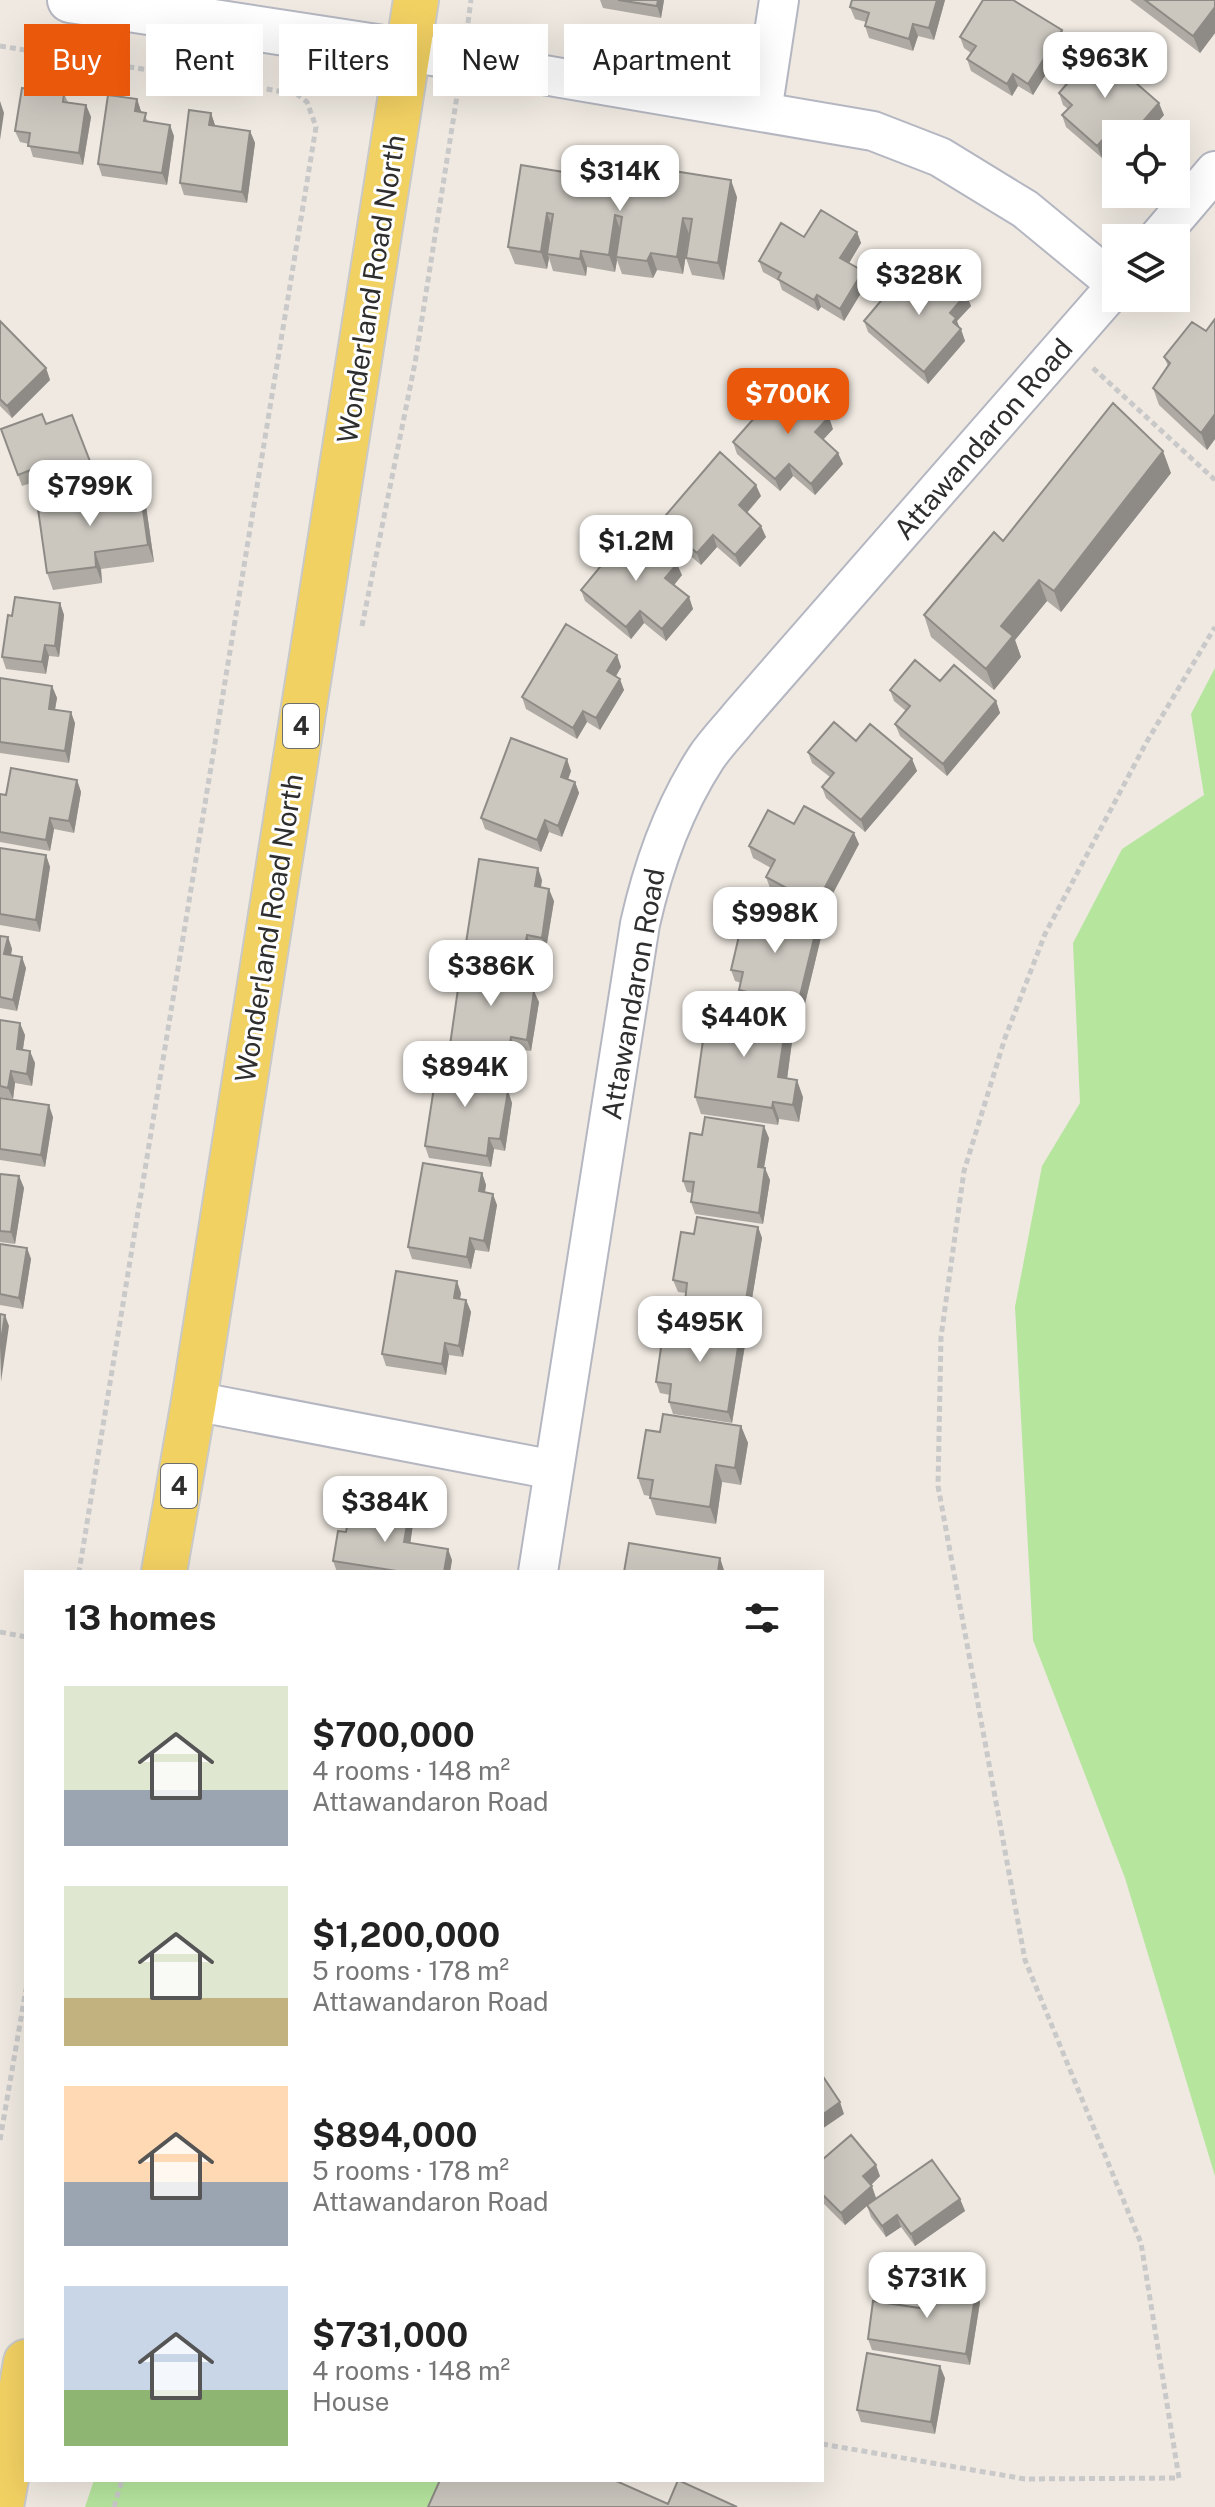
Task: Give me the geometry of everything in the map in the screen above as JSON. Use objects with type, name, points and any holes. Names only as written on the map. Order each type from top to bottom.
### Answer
[{"type":"main road","name":"Wonderland Road North","points":[[413,24],[416,0]]},
{"type":"main road","name":"Wonderland Road North","points":[[164,1570],[402,96]]},
{"type":"main road","points":[[1,2507],[24,2374]]},
{"type":"street","points":[[70,0],[279,32]]},
{"type":"street","points":[[762,112],[779,0]]},
{"type":"street","points":[[417,53],[873,131],[940,157],[1025,209],[1102,273]]},
{"type":"street","points":[[1170,224],[1215,171]]},
{"type":"street","name":"Attawandaron Road","points":[[538,1570],[640,924],[651,874],[668,830],[706,758],[741,715],[1102,302]]},
{"type":"street","points":[[194,1401],[554,1470]]},
{"type":"path","points":[[0,46],[297,94],[307,102],[316,127],[79,1570]]},
{"type":"path","points":[[1066,344],[1215,480]]},
{"type":"path","points":[[824,2444],[1025,2479],[1179,2478],[1141,2243],[1025,1960],[938,1486],[938,1471],[941,1337],[964,1171],[1005,1038],[1045,934],[1146,743],[1215,627]]},
{"type":"path","points":[[0,1632],[24,1637]]},
{"type":"path","points":[[0,2140],[24,2001]]},
{"type":"path","points":[[114,2507],[121,2482]]},
{"type":"green space","points":[[1215,668],[1215,2176],[1125,1878],[1033,1640],[1015,1307],[1042,1166],[1080,1103],[1073,943],[1122,849],[1204,795],[1191,714]]},
{"type":"green space","points":[[93,2482],[448,2482],[441,2507],[85,2507]]},
{"type":"building","points":[[618,0],[658,0],[657,6]]},
{"type":"building","points":[[852,0],[937,0],[929,28],[913,24],[909,39],[865,26],[869,13],[850,7]]},
{"type":"building","points":[[983,0],[1013,0],[1062,30],[1028,84],[1013,74],[1007,84],[967,59],[976,46],[960,37]]},
{"type":"building","points":[[1145,0],[1215,0],[1215,7],[1193,36]]},
{"type":"building","points":[[1097,49],[1159,103],[1144,120],[1102,120],[1102,141],[1097,146],[1062,115],[1072,105],[1059,93]]},
{"type":"building","points":[[22,88],[24,96],[64,96],[63,102],[86,105],[79,153],[28,146],[30,133],[15,131]]},
{"type":"building","points":[[108,96],[137,99],[135,111],[146,113],[144,121],[170,125],[162,173],[98,164]]},
{"type":"building","points":[[189,110],[211,113],[209,125],[250,131],[242,192],[180,183]]},
{"type":"building","points":[[521,165],[588,176],[590,166],[660,177],[661,169],[731,180],[718,263],[686,258],[692,219],[683,218],[677,257],[651,253],[647,261],[616,257],[622,217],[615,215],[609,255],[581,251],[580,259],[547,254],[553,214],[547,213],[541,252],[508,247]]},
{"type":"building","points":[[821,210],[857,232],[840,258],[863,271],[840,309],[817,295],[814,300],[778,279],[781,273],[759,261],[781,223],[804,237]]},
{"type":"building","points":[[935,267],[966,294],[950,313],[956,318],[953,322],[961,329],[924,372],[864,321],[901,277],[918,287]]},
{"type":"building","points":[[1215,319],[1215,414],[1201,433],[1153,388],[1170,363],[1164,357],[1192,322],[1206,331]]},
{"type":"building","points":[[0,321],[46,368],[7,406],[0,399]]},
{"type":"building","points":[[787,381],[829,417],[815,432],[838,453],[811,484],[789,464],[775,479],[733,442]]},
{"type":"building","points":[[1113,403],[1163,451],[1054,591],[1039,580],[1001,626],[1013,636],[986,669],[924,615],[994,532],[1003,541]]},
{"type":"building","points":[[42,414],[46,424],[72,415],[98,482],[45,502],[33,469],[18,475],[1,429]]},
{"type":"building","points":[[720,452],[756,485],[739,505],[761,526],[735,555],[713,535],[697,553],[660,522]]},
{"type":"building","points":[[140,489],[148,545],[95,552],[96,567],[47,573],[37,502]]},
{"type":"building","points":[[633,527],[677,564],[665,578],[689,597],[662,629],[640,611],[626,627],[581,590]]},
{"type":"building","points":[[15,597],[60,603],[55,646],[45,645],[42,662],[2,657],[8,615],[12,616]]},
{"type":"building","points":[[566,624],[617,655],[607,671],[620,679],[596,718],[583,711],[573,728],[522,697]]},
{"type":"building","points":[[915,660],[940,681],[954,665],[996,701],[943,764],[895,724],[910,706],[890,690]]},
{"type":"building","points":[[0,678],[52,686],[49,709],[71,712],[65,751],[0,742]]},
{"type":"building","points":[[834,722],[856,741],[870,724],[912,759],[861,820],[822,787],[834,773],[808,752]]},
{"type":"building","points":[[511,738],[567,759],[561,777],[575,782],[558,826],[545,820],[537,840],[481,818]]},
{"type":"building","points":[[11,768],[77,780],[69,821],[50,818],[46,840],[0,832],[0,794],[6,795]]},
{"type":"building","points":[[804,806],[854,833],[816,904],[766,877],[775,860],[749,846],[768,810],[794,824]]},
{"type":"building","points":[[0,848],[46,855],[36,920],[0,914]]},
{"type":"building","points":[[479,859],[538,868],[535,886],[549,889],[542,938],[527,935],[524,952],[466,943]]},
{"type":"building","points":[[761,908],[818,922],[798,1004],[739,990],[743,972],[731,970],[742,923],[756,926]]},
{"type":"building","points":[[0,936],[8,937],[4,954],[22,957],[13,1000],[0,997]]},
{"type":"building","points":[[462,961],[522,970],[519,988],[534,991],[527,1040],[511,1037],[508,1054],[450,1045]]},
{"type":"building","points":[[708,1005],[787,1017],[778,1077],[797,1080],[793,1105],[773,1102],[772,1108],[695,1097]]},
{"type":"building","points":[[0,1020],[20,1023],[17,1049],[30,1051],[27,1074],[11,1071],[8,1088],[0,1086]]},
{"type":"building","points":[[438,1061],[497,1070],[494,1090],[508,1091],[500,1139],[489,1138],[487,1156],[425,1146]]},
{"type":"building","points":[[0,1098],[49,1105],[41,1155],[0,1149]]},
{"type":"building","points":[[705,1117],[764,1126],[758,1167],[765,1168],[759,1213],[691,1202],[694,1182],[683,1181],[690,1133],[702,1135]]},
{"type":"building","points":[[423,1163],[482,1173],[479,1191],[493,1194],[484,1241],[470,1238],[467,1257],[408,1247]]},
{"type":"building","points":[[0,1174],[19,1176],[11,1232],[0,1231]]},
{"type":"building","points":[[697,1217],[758,1227],[744,1312],[685,1302],[687,1283],[673,1280],[681,1232],[694,1234]]},
{"type":"building","points":[[0,1244],[27,1248],[19,1298],[0,1294]]},
{"type":"building","points":[[396,1271],[457,1281],[454,1298],[466,1300],[459,1346],[445,1343],[442,1364],[382,1354]]},
{"type":"building","points":[[0,1314],[5,1315],[0,1347]]},
{"type":"building","points":[[681,1318],[741,1328],[728,1412],[669,1402],[671,1384],[656,1382],[663,1334],[678,1337]]},
{"type":"building","points":[[663,1414],[741,1426],[735,1468],[716,1465],[710,1507],[650,1498],[653,1480],[638,1478],[646,1430],[660,1432]]},
{"type":"building","points":[[357,1504],[409,1513],[404,1542],[448,1549],[444,1570],[390,1570],[333,1561],[338,1531],[346,1532],[349,1517],[355,1518]]},
{"type":"building","points":[[629,1543],[720,1558],[718,1570],[624,1570]]},
{"type":"building","points":[[824,2078],[840,2102],[824,2114]]},
{"type":"building","points":[[851,2135],[876,2165],[863,2176],[872,2186],[841,2213],[824,2196],[824,2158]]},
{"type":"building","points":[[932,2160],[960,2199],[911,2234],[897,2215],[882,2226],[867,2205]]},
{"type":"building","points":[[924,2282],[976,2291],[966,2354],[868,2339],[873,2301],[920,2308]]},
{"type":"building","points":[[867,2353],[940,2366],[931,2422],[857,2410]]},
{"type":"building","points":[[439,2482],[618,2482],[668,2504],[677,2482],[682,2482],[737,2507],[428,2507]]}]
